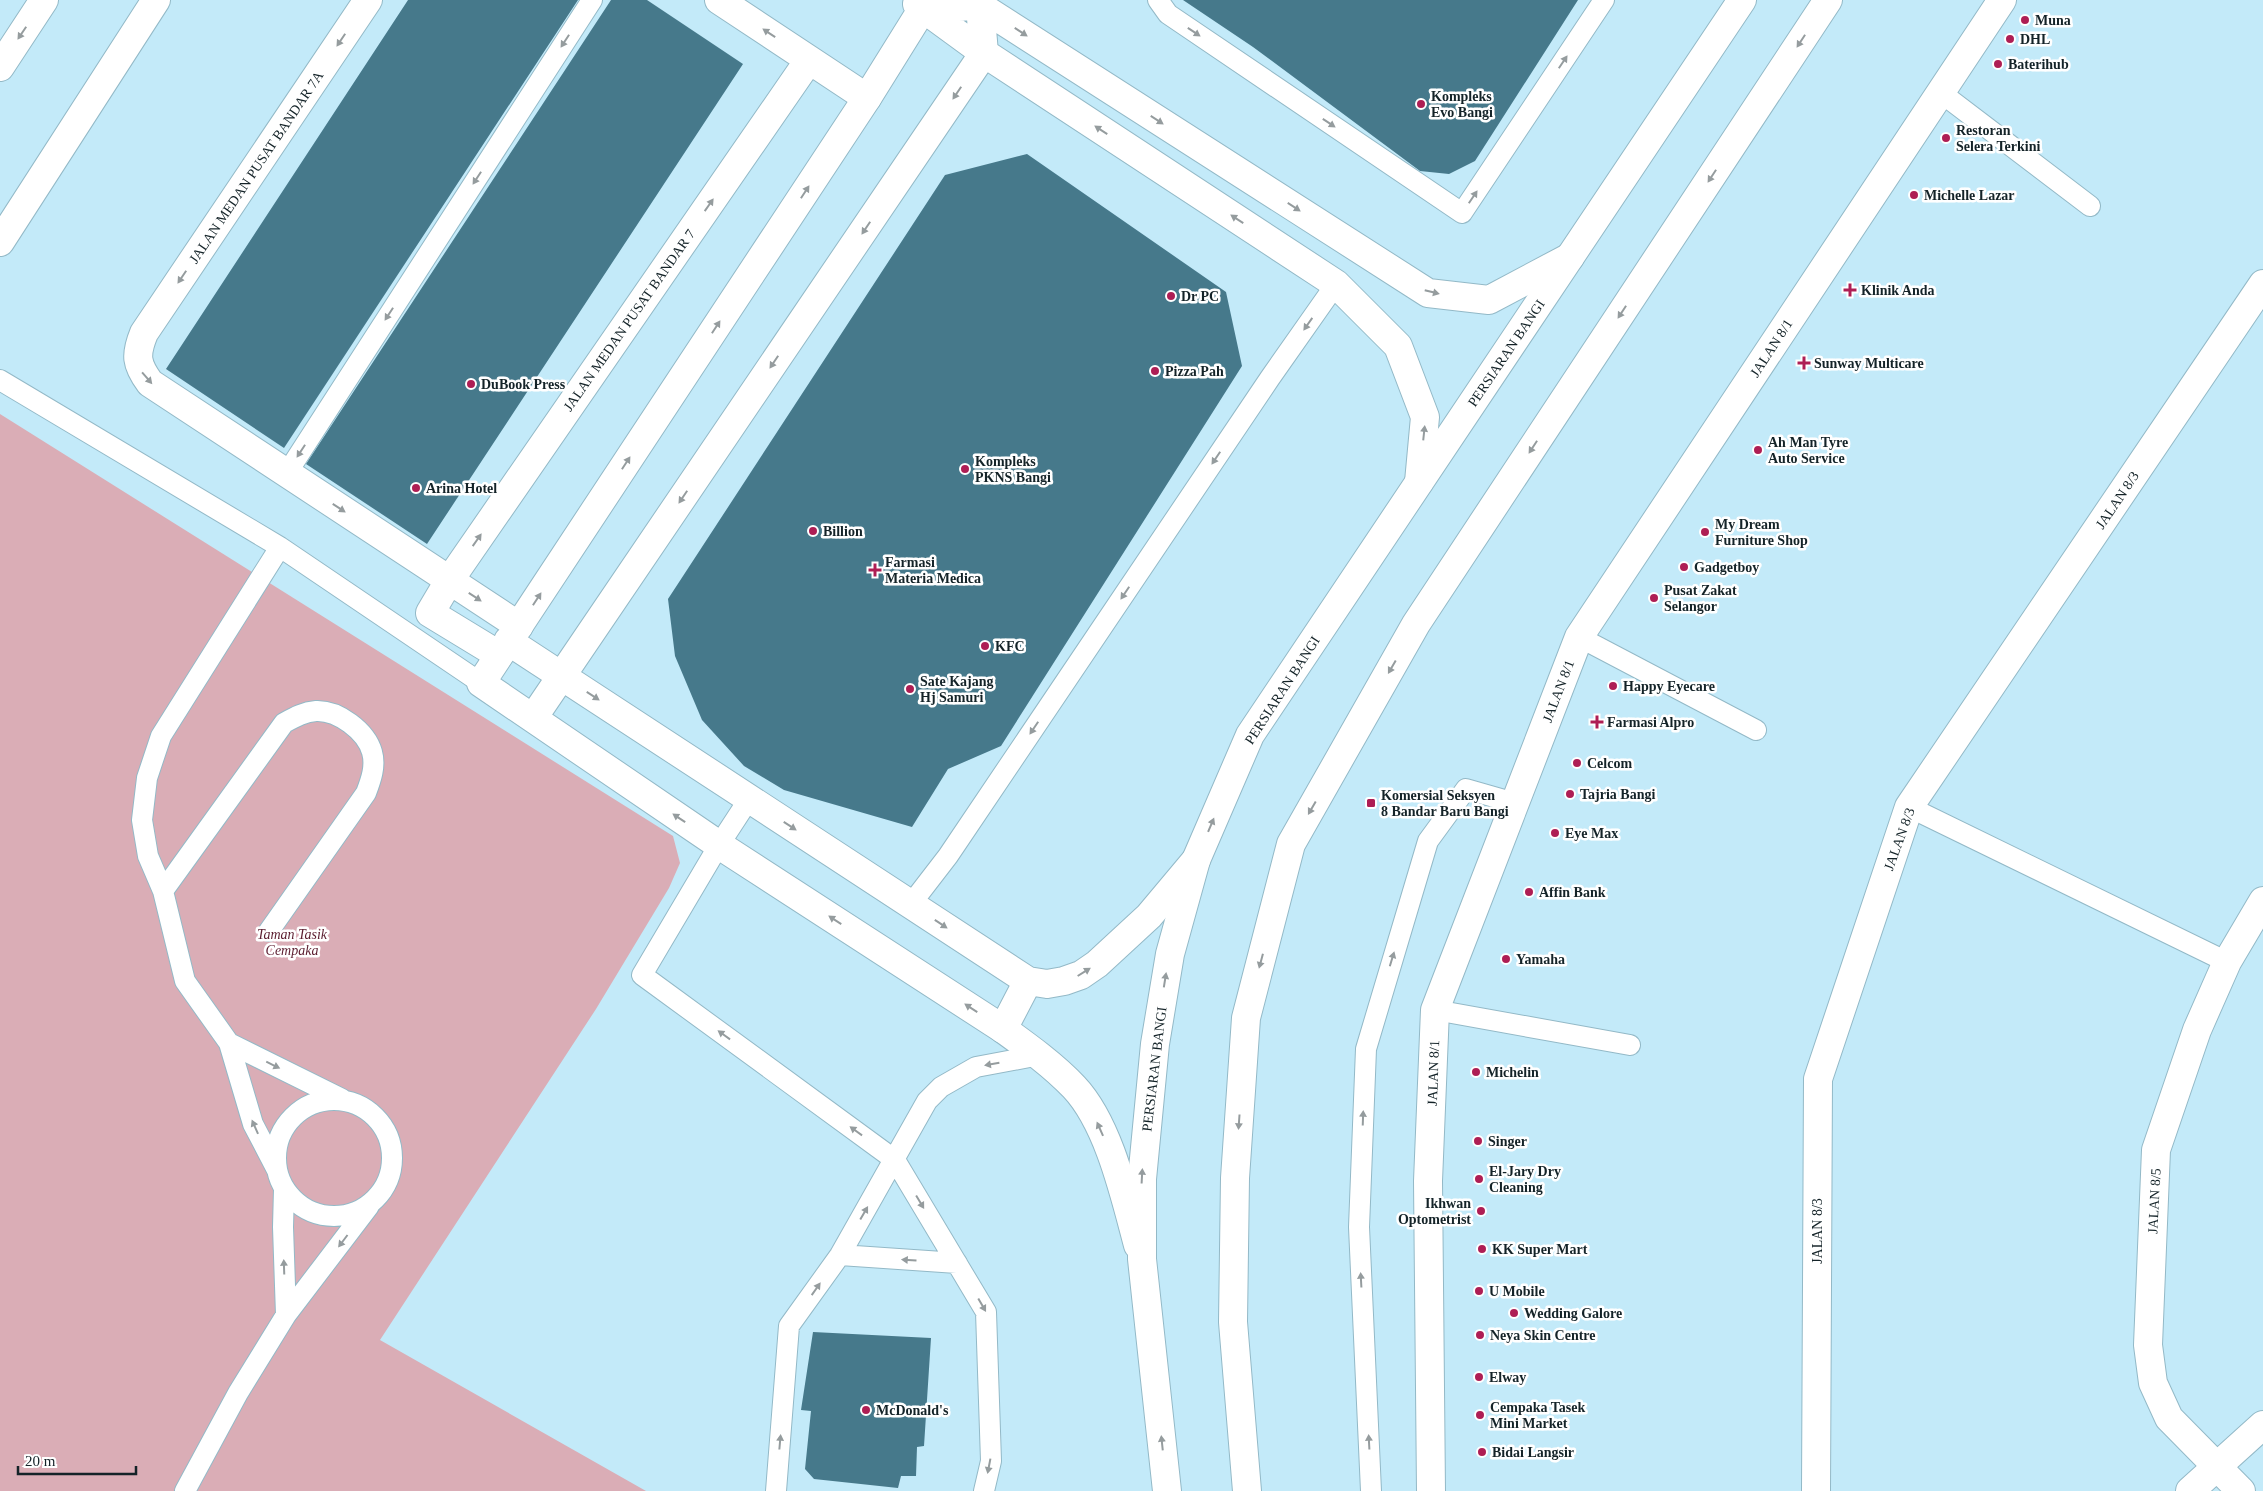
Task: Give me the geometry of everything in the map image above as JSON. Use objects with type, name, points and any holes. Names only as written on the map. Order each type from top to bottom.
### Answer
[{"type":"street","points":[[0,67],[44,0]]},
{"type":"street","points":[[0,242],[156,0]]},
{"type":"street","name":"JALAN MEDAN PUSAT BANDAR 7A","points":[[287,473],[150,383],[139,368],[138,349],[144,333],[368,0]]},
{"type":"street","points":[[719,0],[867,98]]},
{"type":"street","points":[[1247,1491],[1233,1322],[1235,1178],[1246,1018],[1291,844],[1416,624],[1828,0]]},
{"type":"street","name":"JALAN 8/1","points":[[1431,1491],[1428,1181],[1435,1010],[1579,637],[2002,0]]},
{"type":"street","name":"PERSIARAN BANGI","points":[[1167,1491],[1142,1258],[1142,1179],[1155,1044],[1170,954],[1196,860],[1250,736],[1739,2]]},
{"type":"street","points":[[533,718],[984,53],[981,3]]},
{"type":"street","points":[[917,4],[981,3],[1428,293],[1490,300],[1570,257]]},
{"type":"street","points":[[917,4],[984,53],[1336,284],[1398,346],[1426,417],[1419,482]]},
{"type":"street","points":[[917,4],[867,98],[481,683],[719,845],[1003,1028],[1040,1056],[1076,1088],[1098,1124],[1118,1173],[1142,1258]]},
{"type":"street","name":"JALAN MEDAN PUSAT BANDAR 7","points":[[509,641],[430,613],[450,581],[809,60]]},
{"type":"street","name":"JALAN 8/3","points":[[1816,1491],[1818,1079],[1909,807],[2261,293]]},
{"type":"street","points":[[287,473],[450,581],[509,641],[1028,981],[1047,984],[1064,981],[1081,975],[1097,964],[1149,916],[1196,860]]},
{"type":"street","name":"JALAN 8/5","points":[[2241,1491],[2169,1418],[2153,1383],[2148,1345],[2156,1150],[2197,1030],[2227,962],[2263,901]]},
{"type":"street","points":[[1003,1028],[1028,981]]},
{"type":"street","points":[[2190,1491],[2263,1425]]},
{"type":"lane","points":[[287,473],[592,0]]},
{"type":"lane","points":[[1158,0],[1168,14],[1462,213],[1604,0]]},
{"type":"lane","points":[[1940,92],[2090,206]]},
{"type":"lane","points":[[911,904],[948,856],[1336,284]]},
{"type":"lane","points":[[0,380],[280,547],[481,683]]},
{"type":"lane","points":[[280,547],[161,736],[147,778],[142,820],[148,856],[163,891],[185,981],[229,1043],[253,1124],[277,1170],[284,1189],[283,1228],[286,1315]]},
{"type":"lane","points":[[1579,637],[1756,730]]},
{"type":"lane","points":[[163,891],[284,724],[298,714],[318,710],[338,716],[363,734],[372,752],[373,773],[366,793],[269,931]]},
{"type":"lane","points":[[1371,1491],[1359,1227],[1366,1049],[1428,841],[1466,789],[1515,803]]},
{"type":"lane","points":[[749,799],[719,845],[642,975],[895,1160],[986,1312],[991,1461],[984,1491]]},
{"type":"lane","points":[[1909,807],[2227,962]]},
{"type":"lane","points":[[1435,1010],[1630,1045]]},
{"type":"lane","points":[[185,1491],[238,1393],[286,1315],[385,1186],[392,1168],[392,1150],[387,1132],[376,1116],[360,1105],[343,1099],[229,1043]]},
{"type":"lane","points":[[776,1491],[790,1326],[840,1255],[927,1101],[941,1087],[976,1067],[1040,1056]]},
{"type":"lane","points":[[277,1170],[276,1152],[281,1133],[291,1118],[306,1106],[324,1099],[343,1099]]},
{"type":"lane","points":[[284,1189],[298,1204],[316,1214],[336,1216],[355,1213],[372,1202]]},
{"type":"lane","points":[[840,1255],[957,1264]]},
{"type":"green space","name":"Taman Tasik Cempaka","points":[[0,414],[673,836],[680,863],[669,888],[596,1009],[380,1340],[646,1491],[0,1491]]},
{"type":"building","points":[[408,0],[578,0],[284,448],[166,369]]},
{"type":"building","points":[[611,0],[647,0],[743,64],[427,544],[306,464]]},
{"type":"building","name":"Kompleks Evo Bangi","points":[[1183,0],[1578,0],[1475,161],[1449,174],[1420,171],[1253,47]]},
{"type":"building","name":"Kompleks PKNS Bangi","points":[[1027,154],[1226,292],[1242,366],[1001,746],[948,769],[912,827],[784,790],[744,766],[702,720],[675,656],[668,599],[945,175]]},
{"type":"building","name":"McDonald's","points":[[813,1332],[931,1338],[924,1446],[917,1447],[916,1476],[901,1476],[898,1488],[814,1479],[805,1469],[811,1411],[801,1410]]},
{"type":"place","name":"Muna","points":[[2025,20]]},
{"type":"place","name":"DHL","points":[[2010,39]]},
{"type":"place","name":"Baterihub","points":[[1998,64]]},
{"type":"place","name":"Kompleks Evo Bangi","points":[[1421,104]]},
{"type":"place","name":"Restoran Selera Terkini","points":[[1946,138]]},
{"type":"place","name":"Michelle Lazar","points":[[1914,195]]},
{"type":"place","name":"Klinik Anda","points":[[1850,290]]},
{"type":"place","name":"Dr PC","points":[[1171,296]]},
{"type":"place","name":"Sunway Multicare","points":[[1804,363]]},
{"type":"place","name":"Pizza Pah","points":[[1155,371]]},
{"type":"place","name":"DuBook Press","points":[[471,384]]},
{"type":"place","name":"Ah Man Tyre Auto Service","points":[[1758,450]]},
{"type":"place","name":"Kompleks PKNS Bangi","points":[[965,469]]},
{"type":"place","name":"Arina Hotel","points":[[416,488]]},
{"type":"place","name":"Billion","points":[[813,531]]},
{"type":"place","name":"My Dream Furniture Shop","points":[[1705,532]]},
{"type":"place","name":"Gadgetboy","points":[[1684,567]]},
{"type":"place","name":"Farmasi Materia Medica","points":[[875,570]]},
{"type":"place","name":"Pusat Zakat Selangor","points":[[1654,598]]},
{"type":"place","name":"KFC","points":[[985,646]]},
{"type":"place","name":"Happy Eyecare","points":[[1613,686]]},
{"type":"place","name":"Sate Kajang Hj Samuri","points":[[910,689]]},
{"type":"place","name":"Farmasi Alpro","points":[[1597,722]]},
{"type":"place","name":"Celcom","points":[[1577,763]]},
{"type":"place","name":"Tajria Bangi","points":[[1570,794]]},
{"type":"place","name":"Komersial Seksyen 8 Bandar Baru Bangi","points":[[1371,803]]},
{"type":"place","name":"Eye Max","points":[[1555,833]]},
{"type":"place","name":"Affin Bank","points":[[1529,892]]},
{"type":"place","name":"Yamaha","points":[[1506,959]]},
{"type":"place","name":"Michelin","points":[[1476,1072]]},
{"type":"place","name":"Singer","points":[[1478,1141]]},
{"type":"place","name":"El-Jary Dry Cleaning","points":[[1479,1179]]},
{"type":"place","name":"Ikhwan Optometrist","points":[[1481,1211]]},
{"type":"place","name":"KK Super Mart","points":[[1482,1249]]},
{"type":"place","name":"U Mobile","points":[[1479,1291]]},
{"type":"place","name":"Wedding Galore","points":[[1514,1313]]},
{"type":"place","name":"Neya Skin Centre","points":[[1480,1335]]},
{"type":"place","name":"Elway","points":[[1479,1377]]},
{"type":"place","name":"McDonald's","points":[[866,1410]]},
{"type":"place","name":"Cempaka Tasek Mini Market","points":[[1480,1415]]},
{"type":"place","name":"Bidai Langsir","points":[[1482,1452]]}]
